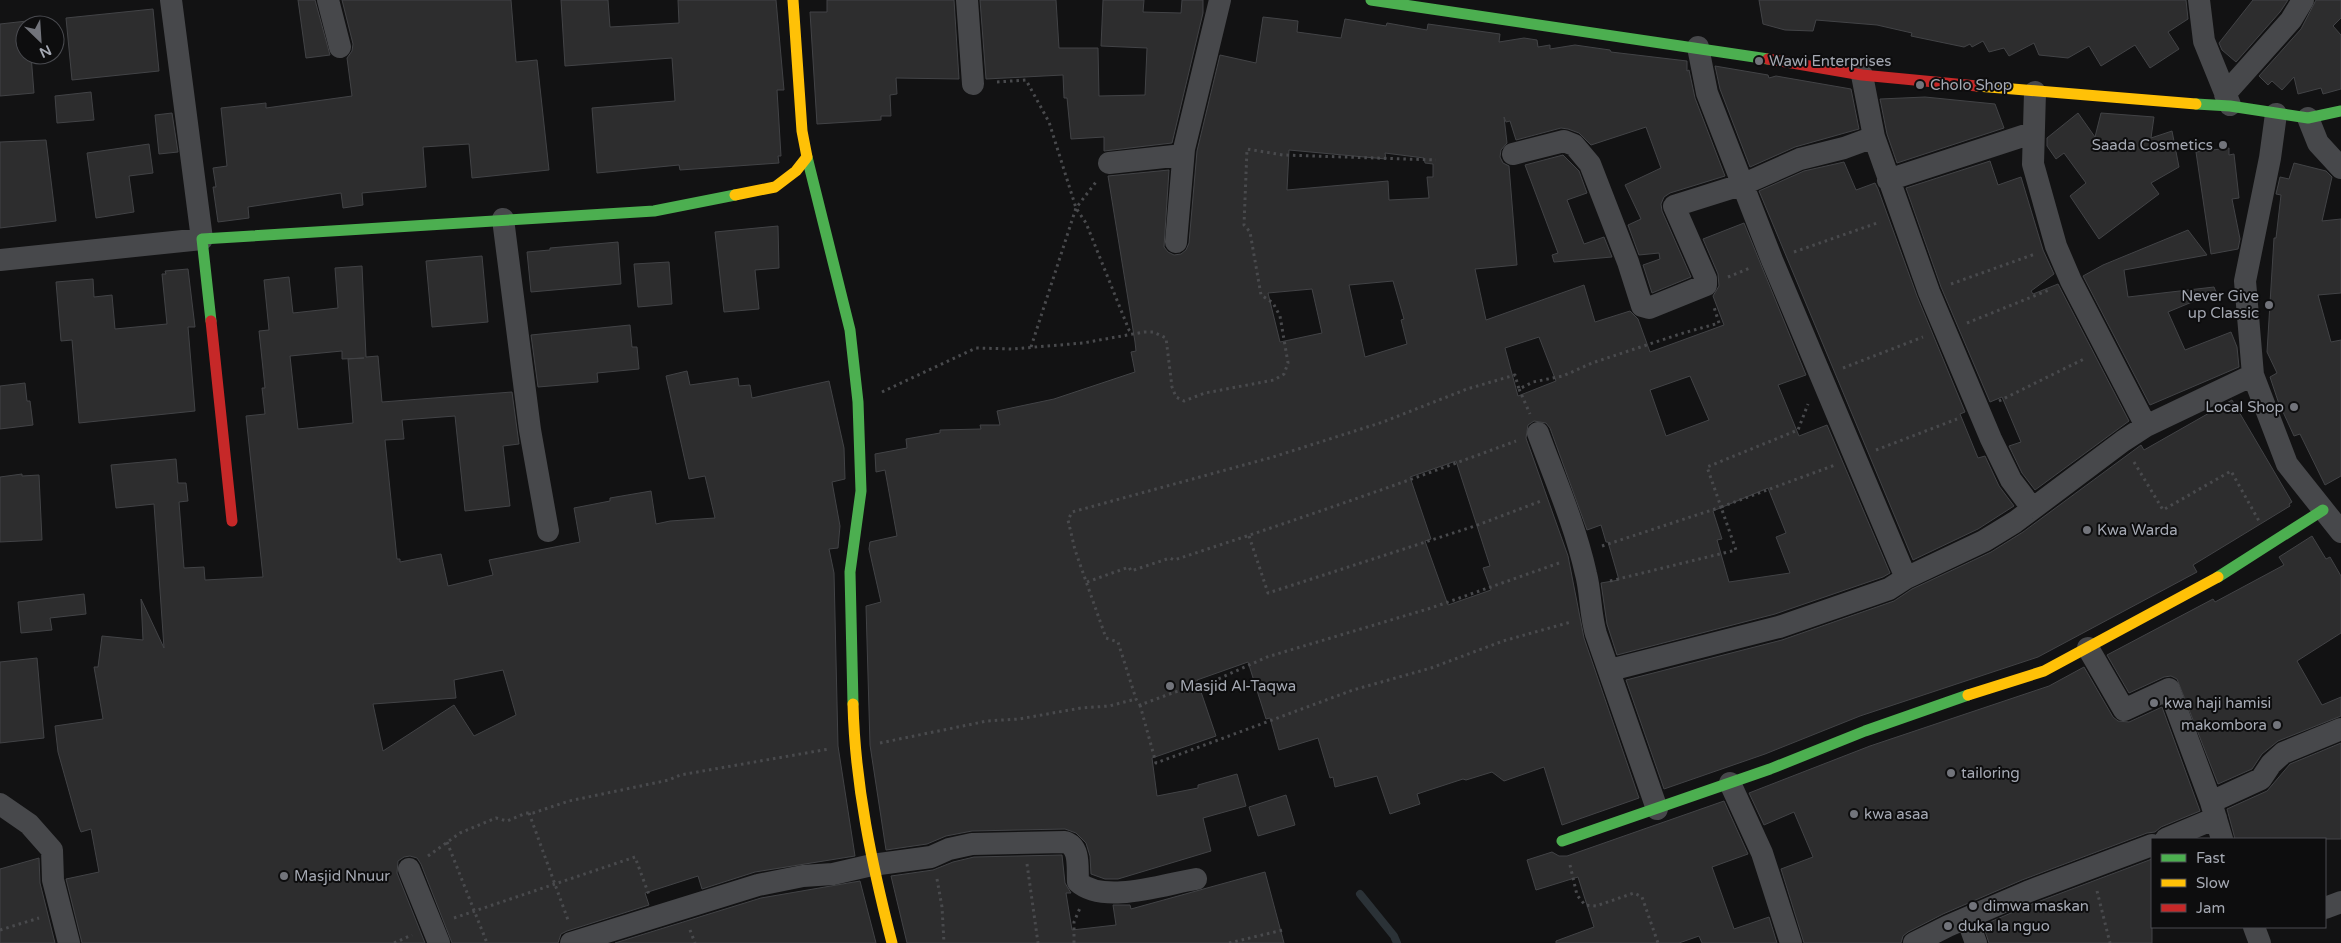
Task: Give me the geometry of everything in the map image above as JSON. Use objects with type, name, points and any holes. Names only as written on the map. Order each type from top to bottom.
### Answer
[{"type":"street","points":[[171,0],[202,239],[232,521]]},
{"type":"street","points":[[328,0],[340,47]]},
{"type":"street","points":[[793,0],[802,131],[850,330],[858,402],[862,491],[850,572],[854,746],[872,865],[892,943]]},
{"type":"street","points":[[967,0],[974,84]]},
{"type":"street","points":[[1176,242],[1183,155],[1220,0]]},
{"type":"street","points":[[1371,0],[1480,7],[1862,75],[2035,92],[2228,100],[2276,114],[2308,118],[2341,111]]},
{"type":"street","points":[[2199,0],[2204,41],[2228,100]]},
{"type":"street","points":[[2228,100],[2291,20],[2303,0]]},
{"type":"street","points":[[1698,47],[1707,93],[1772,260],[1906,578]]},
{"type":"street","points":[[1862,75],[1874,137],[1929,292],[1990,439],[2011,480],[2032,508]]},
{"type":"street","points":[[2035,92],[2032,164],[2056,246],[2071,281],[2146,426]]},
{"type":"street","points":[[2276,114],[2270,158],[2244,281],[2253,375],[2287,464],[2341,532]]},
{"type":"street","points":[[2308,118],[2318,143],[2341,168]]},
{"type":"street","points":[[1888,180],[2032,133]]},
{"type":"street","points":[[1513,154],[1564,141],[1574,145],[1590,164],[1645,308],[1672,300],[1706,285],[1674,206],[1744,184],[1800,159],[1844,148],[1874,137]]},
{"type":"street","points":[[1109,163],[1183,155]]},
{"type":"street","points":[[0,260],[202,239],[654,211],[775,187],[796,171],[807,157]]},
{"type":"street","points":[[503,219],[530,430],[548,531]]},
{"type":"street","points":[[1610,670],[1780,628],[1890,588],[2015,522],[2146,426],[2253,375]]},
{"type":"street","points":[[1538,433],[1587,576],[1590,616],[1657,809]]},
{"type":"street","points":[[1562,841],[1730,783],[1864,731],[2044,671],[2209,583],[2323,510]]},
{"type":"street","points":[[2088,648],[2124,710],[2169,689],[2222,838]]},
{"type":"street","points":[[2168,838],[2261,778],[2271,764],[2283,753],[2341,729]]},
{"type":"street","points":[[1730,783],[1762,853],[1791,943]]},
{"type":"street","points":[[0,804],[29,824],[52,850],[53,880],[69,943]]},
{"type":"street","points":[[573,942],[758,885],[803,876],[833,874],[872,865],[931,857],[949,849],[972,844],[1065,842],[1072,844],[1076,850],[1078,882],[1085,888],[1120,892],[1142,890],[1196,879]]},
{"type":"street","points":[[1914,943],[2027,892],[2151,845]]},
{"type":"street","points":[[409,870],[435,935]]},
{"type":"street","points":[[2326,908],[2341,902]]},
{"type":"street","points":[[1967,918],[1976,943]]},
{"type":"street","points":[[2254,928],[2260,943]]},
{"type":"path","points":[[974,84],[1026,80],[1049,122],[1076,208],[1086,223],[1129,330],[1133,334]]},
{"type":"path","points":[[858,402],[976,348],[1031,348],[1153,332],[1166,338],[1172,387],[1176,397],[1184,401],[1205,394],[1274,380],[1284,374],[1288,363],[1280,316],[1273,303],[1261,295],[1250,232],[1244,225],[1247,149],[1283,155],[1436,160]]},
{"type":"path","points":[[1031,348],[1076,208],[1109,163]]},
{"type":"path","points":[[1590,616],[1504,641],[1431,668],[1353,690],[1156,762],[1140,705],[1136,699],[1118,642],[1106,638],[1074,550],[1068,520],[1072,512],[1273,457],[1383,422],[1467,389],[1515,375],[1519,389],[1533,382],[1563,376],[1592,363],[1719,323],[1706,285],[1901,215]]},
{"type":"path","points":[[1929,292],[2056,246]]},
{"type":"path","points":[[1087,582],[1129,567],[1131,571],[1170,558],[1174,560],[1249,536],[1413,480],[1538,433]]},
{"type":"path","points":[[2123,441],[2164,510],[2231,471],[2253,512],[2274,542]]},
{"type":"path","points":[[1249,536],[1268,593],[1475,526],[1560,494]]},
{"type":"path","points":[[1140,705],[1175,692],[1207,684],[1267,657],[1431,608],[1581,555]]},
{"type":"path","points":[[409,870],[460,833],[496,818],[507,821],[569,800],[669,780],[680,774],[900,740],[987,721],[1019,719],[1080,708],[1109,706],[1136,699]]},
{"type":"path","points":[[529,813],[556,883],[573,942]]},
{"type":"path","points":[[1562,841],[1578,895],[1585,905],[1596,906],[1634,893],[1642,897],[1658,943]]},
{"type":"path","points":[[447,842],[487,943]]},
{"type":"path","points":[[1024,844],[1038,943]]},
{"type":"path","points":[[394,943],[435,935],[474,910],[635,857],[657,917]]},
{"type":"path","points":[[931,857],[942,907],[944,943]]},
{"type":"path","points":[[2091,869],[2110,943]]},
{"type":"path","points":[[1074,943],[1074,922],[1082,904],[1085,888]]},
{"type":"path","points":[[0,930],[53,913],[62,914]]},
{"type":"path","points":[[1229,943],[1283,930]]},
{"type":"building","points":[[298,0],[315,0],[330,55],[306,58]]},
{"type":"building","points":[[342,0],[511,0],[516,62],[537,60],[549,170],[472,178],[469,144],[423,147],[426,187],[362,193],[363,205],[343,208],[341,193],[248,207],[249,218],[218,222],[213,187],[216,187],[213,168],[227,166],[221,108],[266,103],[266,108],[352,96],[347,58],[352,51],[353,44]]},
{"type":"building","points":[[561,0],[608,0],[610,27],[679,23],[678,0],[776,0],[784,90],[777,90],[781,156],[778,156],[779,163],[680,170],[679,165],[597,173],[592,108],[675,101],[672,58],[565,66]]},
{"type":"building","points":[[827,0],[954,0],[959,79],[896,78],[897,94],[890,95],[891,116],[881,116],[881,120],[817,124],[810,12],[827,12]]},
{"type":"building","points":[[980,0],[1056,0],[1059,48],[1098,48],[1099,96],[1145,95],[1147,48],[1101,46],[1103,0],[1144,0],[1143,12],[1181,13],[1182,0],[1203,0],[1203,13],[1172,143],[1104,151],[1104,137],[1071,139],[1067,98],[1064,98],[1063,75],[986,79]]},
{"type":"building","points":[[1759,0],[2186,0],[2188,19],[2168,32],[2179,49],[2150,68],[2135,45],[2101,66],[2089,46],[2068,58],[2039,55],[2034,43],[2009,56],[2004,48],[1989,52],[1983,41],[1972,47],[1970,44],[1964,47],[1911,36],[1912,33],[1877,25],[1816,20],[1813,31],[1785,30],[1763,24]]},
{"type":"building","points":[[2253,0],[2288,0],[2280,12],[2236,62],[2222,50],[2219,43]]},
{"type":"building","points":[[2316,0],[2341,0],[2341,18],[2333,26],[2341,35],[2341,89],[2323,94],[2321,88],[2298,94],[2294,77],[2282,90],[2272,81],[2268,85],[2259,76],[2301,29]]},
{"type":"building","points":[[153,9],[159,71],[72,80],[66,18]]},
{"type":"building","points":[[1263,17],[1298,21],[1297,32],[1341,38],[1345,19],[1386,26],[1387,23],[1427,30],[1428,24],[1500,34],[1499,42],[1524,38],[1537,40],[1538,47],[1550,45],[1550,49],[1575,45],[1610,50],[1611,52],[1687,61],[1687,71],[1689,70],[1695,98],[1725,176],[1670,193],[1664,197],[1661,204],[1662,211],[1691,277],[1652,293],[1643,265],[1660,259],[1659,253],[1639,255],[1628,225],[1641,219],[1625,185],[1661,168],[1646,127],[1591,145],[1579,133],[1561,128],[1516,140],[1510,121],[1506,122],[1504,117],[1507,143],[1501,150],[1500,157],[1503,163],[1509,166],[1517,265],[1475,269],[1486,320],[1584,285],[1595,322],[1630,311],[1638,319],[1650,352],[1724,325],[1713,296],[1719,286],[1718,274],[1703,239],[1744,223],[1806,375],[1778,385],[1799,436],[1827,425],[1890,573],[1775,614],[1617,655],[1607,624],[1601,583],[1619,580],[1608,542],[1606,542],[1601,525],[1587,530],[1550,428],[1546,423],[1534,421],[1528,425],[1526,438],[1568,556],[1584,638],[1639,798],[1562,825],[1544,767],[1504,781],[1492,772],[1466,780],[1463,779],[1417,794],[1420,804],[1390,814],[1377,776],[1335,787],[1333,777],[1330,778],[1318,738],[1279,750],[1270,718],[1266,719],[1248,662],[1197,680],[1216,736],[1152,758],[1157,796],[1198,788],[1198,785],[1237,774],[1246,806],[1203,818],[1211,851],[1118,879],[1105,879],[1091,874],[1090,856],[1086,843],[1076,833],[1065,829],[972,831],[946,836],[927,844],[886,850],[870,745],[866,606],[881,602],[869,549],[870,542],[897,536],[885,470],[876,472],[875,454],[907,448],[906,439],[940,433],[940,430],[981,429],[980,425],[1000,425],[997,411],[1054,399],[1135,372],[1131,352],[1136,351],[1135,342],[1108,176],[1169,170],[1164,247],[1174,255],[1181,254],[1186,250],[1189,243],[1197,151],[1220,55],[1256,63]],"holes":[[[1289,150],[1386,159],[1385,153],[1424,158],[1425,163],[1433,164],[1433,177],[1427,177],[1429,198],[1389,200],[1388,181],[1287,190]],[[1393,281],[1404,319],[1401,320],[1407,344],[1365,357],[1349,285]],[[1312,289],[1322,333],[1280,342],[1268,293]],[[1539,337],[1556,381],[1518,396],[1505,348]],[[1690,376],[1709,420],[1666,436],[1650,390]],[[1456,461],[1490,566],[1483,568],[1491,590],[1448,605],[1425,541],[1431,539],[1410,477]],[[1768,488],[1786,533],[1776,537],[1790,573],[1729,582],[1717,540],[1722,539],[1713,511]]]},
{"type":"building","points":[[15,22],[15,65],[32,65],[34,93],[0,96],[0,24]]},
{"type":"building","points":[[1715,66],[1768,75],[1769,78],[1776,76],[1851,89],[1859,129],[1795,147],[1750,167],[1720,89]]},
{"type":"building","points":[[91,92],[94,120],[57,123],[55,96]]},
{"type":"building","points":[[1925,97],[1995,104],[2004,128],[1897,163],[1887,134],[1880,99]]},
{"type":"building","points":[[172,113],[178,152],[159,154],[155,115]]},
{"type":"building","points":[[2078,113],[2095,137],[2101,113],[2154,117],[2151,138],[2172,131],[2179,167],[2151,183],[2159,194],[2099,239],[2070,196],[2086,183],[2064,153],[2056,159],[2047,146],[2047,138]]},
{"type":"building","points":[[46,140],[56,221],[0,228],[0,142]]},
{"type":"building","points":[[149,144],[153,173],[129,176],[134,212],[96,218],[87,153]]},
{"type":"building","points":[[2229,148],[2229,155],[2234,154],[2239,198],[2232,199],[2240,239],[2238,249],[2211,254],[2196,152]]},
{"type":"building","points":[[1563,155],[1579,171],[1587,193],[1567,200],[1584,244],[1604,237],[1612,257],[1554,262],[1552,255],[1558,253],[1525,165]]},
{"type":"building","points":[[1990,161],[1998,185],[2021,177],[2043,250],[2054,274],[2031,291],[2033,294],[2058,284],[2129,421],[2035,490],[2022,473],[2009,446],[2021,442],[2002,397],[1990,402],[1941,287],[1906,188]]},
{"type":"building","points":[[1844,162],[1856,190],[1875,183],[1878,189],[1917,296],[1965,412],[1960,414],[1978,458],[1985,456],[1999,486],[2014,506],[1978,529],[1913,560],[1759,191],[1804,171]]},
{"type":"building","points":[[2294,163],[2326,171],[2332,177],[2322,221],[2341,219],[2341,293],[2318,295],[2331,342],[2341,340],[2341,476],[2325,485],[2300,434],[2294,436],[2278,401],[2270,377],[2277,373],[2267,352],[2274,238],[2276,238],[2281,195],[2276,194],[2280,177],[2289,179]]},
{"type":"building","points":[[778,226],[779,268],[755,270],[759,309],[724,312],[715,232]]},
{"type":"building","points":[[2188,230],[2207,255],[2124,270],[2128,297],[2214,287],[2216,292],[2168,312],[2185,350],[2231,332],[2237,347],[2239,367],[2150,405],[2083,276],[2103,265]]},
{"type":"building","points":[[618,242],[621,284],[531,292],[527,252]]},
{"type":"building","points":[[482,256],[488,322],[432,327],[426,261]]},
{"type":"building","points":[[669,262],[672,304],[638,307],[634,264]]},
{"type":"building","points":[[362,266],[366,357],[378,356],[382,402],[512,392],[519,444],[503,446],[510,506],[465,511],[455,416],[402,420],[404,439],[385,440],[397,559],[400,559],[400,562],[441,554],[448,586],[493,575],[489,560],[580,542],[574,508],[610,501],[610,498],[651,491],[656,524],[670,521],[715,518],[705,476],[689,479],[666,376],[687,371],[690,385],[738,378],[739,386],[750,385],[752,398],[829,381],[844,448],[845,479],[832,482],[840,526],[838,548],[829,549],[834,573],[838,746],[855,856],[755,872],[702,889],[698,876],[645,893],[649,905],[567,931],[561,934],[558,943],[452,943],[421,864],[417,858],[410,856],[398,861],[397,873],[425,943],[82,943],[66,879],[99,872],[91,829],[81,832],[79,827],[58,752],[55,726],[103,719],[94,667],[98,667],[102,636],[143,640],[141,599],[164,648],[154,504],[116,508],[111,465],[176,459],[178,483],[186,483],[188,501],[179,502],[184,568],[204,567],[205,580],[263,577],[246,416],[265,414],[262,388],[265,388],[259,331],[269,330],[264,280],[289,277],[293,313],[338,308],[335,268]],"holes":[[[342,351],[342,359],[364,358],[348,359],[353,423],[298,429],[290,356]],[[503,670],[516,715],[474,736],[454,705],[383,751],[373,704],[456,698],[454,680]]]},
{"type":"building","points":[[188,269],[195,327],[188,327],[195,411],[79,423],[72,340],[61,341],[56,282],[93,279],[94,297],[112,295],[115,329],[167,324],[162,274],[166,274],[165,271]]},
{"type":"building","points":[[630,325],[632,347],[637,347],[639,369],[597,373],[598,382],[538,387],[531,335]]},
{"type":"building","points":[[25,383],[27,401],[30,401],[33,425],[0,429],[0,386]]},
{"type":"building","points":[[2232,400],[2292,502],[2289,504],[2290,506],[2193,565],[2197,572],[2038,657],[1860,716],[1765,754],[1664,789],[1626,680],[1782,640],[1894,601],[1912,589],[1991,552],[2023,532],[2141,445],[2144,450]]},
{"type":"building","points":[[22,474],[22,476],[39,475],[42,540],[0,542],[0,477]]},
{"type":"building","points":[[2312,536],[2326,559],[2330,557],[2341,576],[2341,633],[2297,661],[2322,705],[2341,697],[2341,716],[2278,741],[2262,754],[2252,769],[2218,784],[2177,679],[2171,676],[2164,677],[2129,693],[2107,655],[2213,599],[2215,602],[2284,565],[2279,557]]},
{"type":"building","points":[[84,594],[86,614],[50,618],[52,630],[21,633],[18,602]]},
{"type":"building","points":[[37,658],[44,738],[0,743],[0,662]]},
{"type":"building","points":[[2084,667],[2113,717],[2118,721],[2129,722],[2162,707],[2200,811],[2161,827],[2155,832],[2147,833],[2022,880],[1943,914],[1908,932],[1903,936],[1901,943],[1804,943],[1781,869],[1813,857],[1794,812],[1764,825],[1749,793],[1870,746],[2049,686]]},
{"type":"building","points":[[2341,743],[2341,839],[2235,838],[2227,809],[2267,791],[2290,764]]},
{"type":"building","points":[[1286,795],[1295,825],[1258,836],[1249,807]]},
{"type":"building","points":[[1724,801],[1748,854],[1712,867],[1734,929],[1769,917],[1777,943],[1702,943],[1699,936],[1679,943],[1556,943],[1556,941],[1594,927],[1578,877],[1536,890],[1527,860],[1552,852],[1559,856],[1567,856]]},
{"type":"building","points":[[1062,855],[1065,883],[1071,893],[1066,893],[1072,930],[1116,925],[1113,905],[1130,905],[1131,909],[1265,872],[1284,943],[907,943],[891,876],[933,870],[953,862],[974,857]]},
{"type":"building","points":[[39,858],[40,883],[55,943],[0,943],[0,869]]},
{"type":"building","points":[[2151,859],[2152,943],[1989,943],[1983,925],[2032,904]]},
{"type":"building","points":[[860,881],[876,943],[615,943],[761,898]]},
{"type":"waterway","points":[[1360,894],[1394,936],[1397,943]]},
{"type":"traffic: fast","points":[[1371,0],[1768,59]]},
{"type":"traffic: fast","points":[[2196,104],[2230,106],[2308,118],[2341,111]]},
{"type":"traffic: fast","points":[[807,157],[850,330],[858,402],[861,491],[850,572],[853,704]]},
{"type":"traffic: fast","points":[[211,321],[202,239],[654,211],[735,195]]},
{"type":"traffic: fast","points":[[2218,577],[2323,510]]},
{"type":"traffic: fast","points":[[1562,841],[1770,769],[1865,731],[1968,695]]},
{"type":"traffic: slow","points":[[735,195],[775,187],[796,171],[807,157],[802,131],[793,0]]},
{"type":"traffic: slow","points":[[1977,86],[2196,104]]},
{"type":"traffic: slow","points":[[1968,695],[2044,671],[2218,577]]},
{"type":"traffic: slow","points":[[853,704],[854,734],[861,795],[878,884],[892,943]]},
{"type":"traffic: jam","points":[[1768,59],[1862,75],[1977,86]]},
{"type":"traffic: jam","points":[[211,321],[232,521]]},
{"type":"place","name":"Wawi Enterprises","points":[[1759,61]]},
{"type":"place","name":"Cholo Shop","points":[[1920,85]]},
{"type":"place","name":"Saada Cosmetics","points":[[2223,145]]},
{"type":"place","name":"Never Give up Classic","points":[[2269,305]]},
{"type":"place","name":"Local Shop","points":[[2294,407]]},
{"type":"place","name":"Kwa Warda","points":[[2087,530]]},
{"type":"place","name":"Masjid Al-Taqwa","points":[[1170,686]]},
{"type":"place","name":"kwa haji hamisi","points":[[2154,703]]},
{"type":"place","name":"makombora","points":[[2277,725]]},
{"type":"place","name":"tailoring","points":[[1951,773]]},
{"type":"place","name":"kwa asaa","points":[[1854,814]]},
{"type":"place","name":"Masjid Nnuur","points":[[284,876]]},
{"type":"place","name":"dimwa maskan","points":[[1973,906]]},
{"type":"place","name":"duka la nguo","points":[[1948,926]]}]
